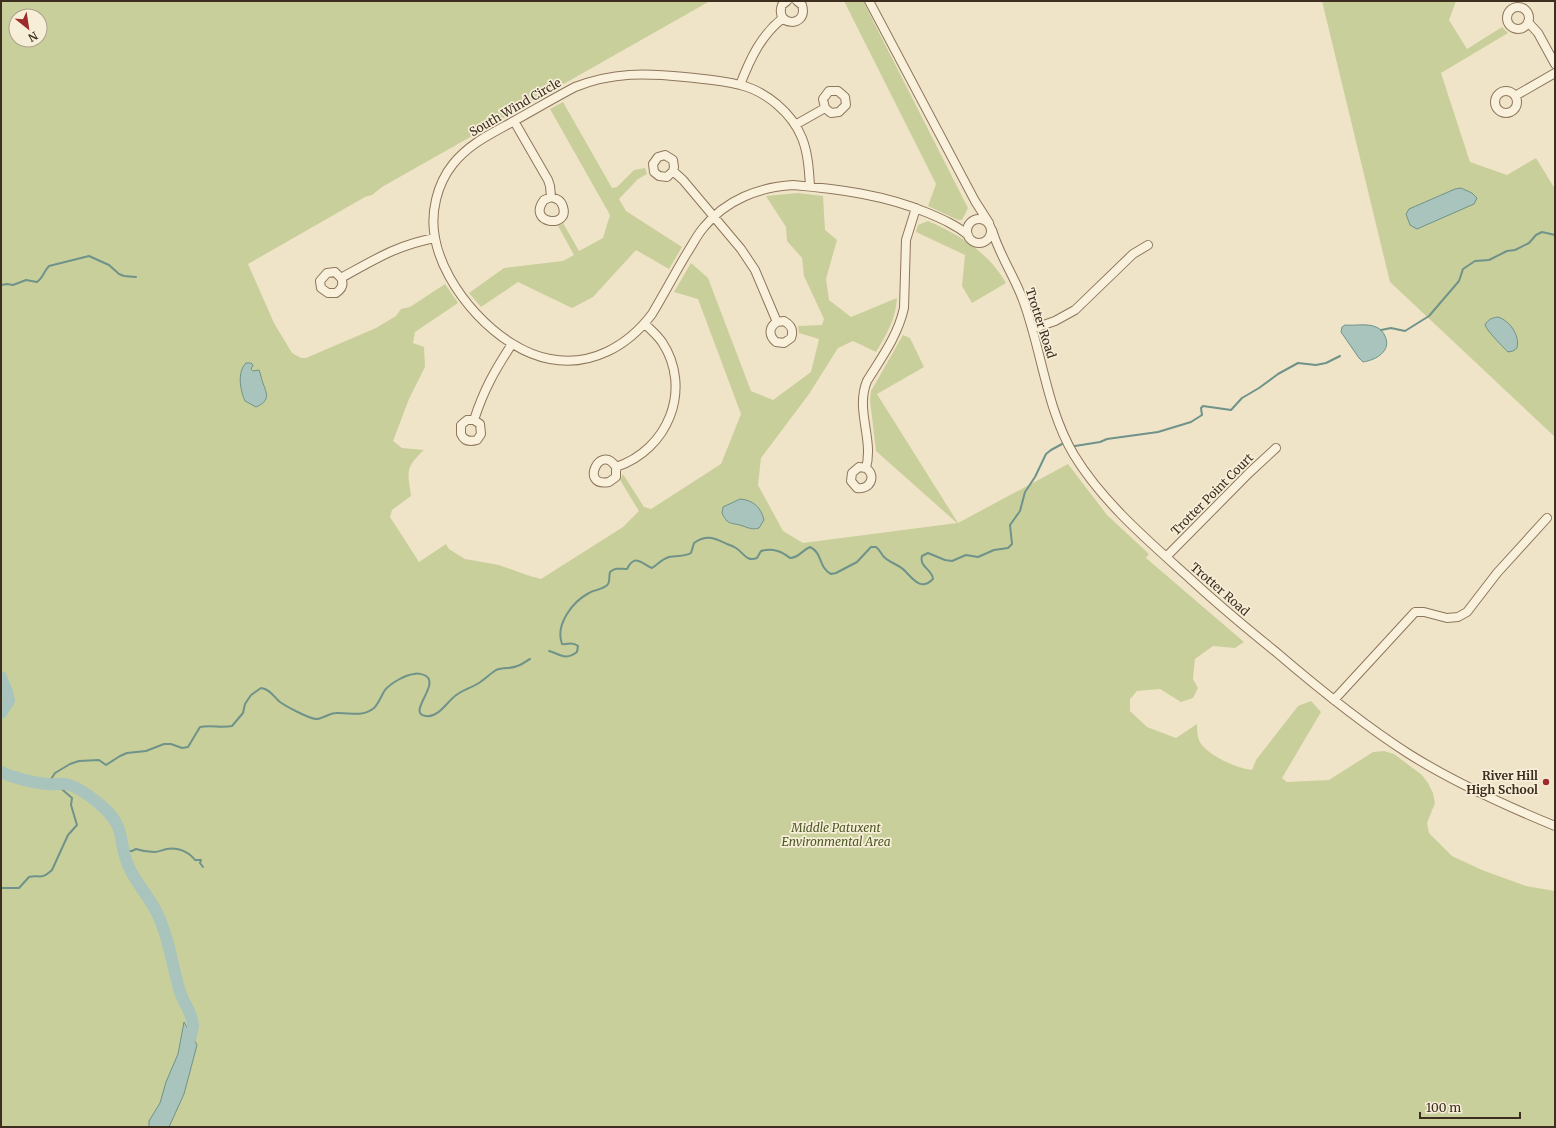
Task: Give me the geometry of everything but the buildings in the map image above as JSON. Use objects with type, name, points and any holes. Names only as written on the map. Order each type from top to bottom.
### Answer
[{"type":"street","points":[[783,18],[781,9],[782,5],[787,1]]},
{"type":"street","points":[[783,18],[791,22],[800,18],[803,10],[802,5],[797,1]]},
{"type":"street","name":"Trotter Road","points":[[869,1],[975,201],[990,226],[1001,254],[1023,299],[1054,409],[1067,443],[1074,456],[1107,499],[1144,538],[1218,604],[1334,700],[1382,736],[1440,772],[1494,801],[1555,826]]},
{"type":"street","points":[[740,85],[746,68],[757,47],[768,32],[783,18]]},
{"type":"street","points":[[1528,22],[1538,33],[1555,64]]},
{"type":"street","points":[[1515,96],[1555,73]]},
{"type":"street","name":"South Wind Circle","points":[[810,186],[806,151],[802,138],[795,125],[784,111],[775,102],[764,95],[740,85],[654,74],[623,75],[586,83],[477,141],[453,164],[446,175],[437,198],[433,224],[438,249],[447,270],[465,300],[486,323],[512,344],[537,356],[550,359],[574,360],[586,359],[599,355],[621,345],[630,339],[645,324],[652,314],[697,237],[714,216],[734,202],[756,191],[782,185],[810,186],[868,194],[916,208],[950,223],[961,229],[968,236]]},
{"type":"street","points":[[795,125],[825,108]]},
{"type":"street","points":[[514,121],[548,180],[551,198]]},
{"type":"street","points":[[673,171],[683,180],[741,248],[755,270],[777,322]]},
{"type":"street","points":[[975,201],[975,213],[967,229],[968,236],[973,241],[993,248],[1001,254]]},
{"type":"street","points":[[866,468],[869,454],[862,396],[867,381],[894,338],[902,318],[904,308],[906,240],[916,208]]},
{"type":"street","points":[[971,222],[980,218],[990,226],[990,237],[984,242],[980,243]]},
{"type":"street","name":"South Wind Circle","points":[[950,223],[959,224],[971,222]]},
{"type":"street","points":[[341,278],[398,248],[410,243],[435,238]]},
{"type":"street","points":[[1032,329],[1055,321],[1075,310],[1133,254],[1148,245]]},
{"type":"street","points":[[616,467],[632,461],[654,443],[665,428],[674,404],[676,378],[672,364],[662,341],[645,324]]},
{"type":"street","points":[[474,420],[493,373],[512,344]]},
{"type":"street","name":"Trotter Point Court","points":[[1166,557],[1232,489],[1276,448]]},
{"type":"street","points":[[1334,700],[1415,612],[1424,612],[1447,618],[1458,616],[1467,612],[1497,573],[1547,518]]},
{"type":"green space","name":"Middle Patuxent Environmental Area","points":[[1,1],[710,1],[382,187],[372,195],[365,197],[248,264],[274,323],[292,353],[301,358],[306,358],[376,328],[396,316],[401,309],[410,307],[445,284],[458,303],[415,332],[413,343],[424,347],[425,367],[409,399],[393,441],[402,448],[424,450],[410,466],[409,481],[411,496],[392,510],[390,517],[419,562],[446,544],[449,549],[465,559],[499,565],[541,579],[623,527],[639,511],[620,480],[623,474],[644,507],[651,509],[721,464],[741,414],[698,299],[674,292],[691,263],[708,278],[751,391],[773,400],[811,372],[819,339],[799,333],[798,326],[822,325],[824,319],[804,276],[802,258],[787,241],[786,227],[766,196],[798,193],[823,196],[825,230],[837,240],[826,279],[829,300],[851,317],[897,298],[895,312],[890,326],[876,352],[853,341],[838,348],[809,394],[761,458],[758,485],[783,531],[803,543],[957,523],[876,451],[870,400],[871,391],[903,335],[910,338],[924,367],[877,394],[958,523],[1068,464],[1107,515],[1149,554],[1146,558],[1244,642],[1235,648],[1213,646],[1195,659],[1193,679],[1198,688],[1193,698],[1181,702],[1160,689],[1137,691],[1130,699],[1130,711],[1147,727],[1176,738],[1197,724],[1199,740],[1206,749],[1225,761],[1239,767],[1252,770],[1256,760],[1298,706],[1311,701],[1321,712],[1282,778],[1287,782],[1329,780],[1373,752],[1384,751],[1394,754],[1422,775],[1428,783],[1433,793],[1435,803],[1427,823],[1429,833],[1452,856],[1482,870],[1526,886],[1555,891],[1555,1127],[1,1127]]},
{"type":"green space","points":[[844,1],[863,1],[968,208],[962,220],[958,220],[928,206],[936,184]]},
{"type":"green space","points":[[1322,1],[1456,1],[1449,20],[1467,49],[1502,27],[1508,33],[1441,73],[1470,162],[1507,175],[1536,158],[1555,189],[1555,437],[1390,282]]},
{"type":"green space","points":[[563,102],[612,188],[617,187],[634,170],[645,168],[647,174],[638,179],[619,199],[626,211],[682,247],[669,269],[636,250],[593,297],[572,308],[518,282],[481,307],[469,293],[504,268],[563,261],[574,255],[558,226],[563,223],[579,251],[603,238],[610,215],[550,109]]},
{"type":"green space","points":[[928,221],[951,232],[982,253],[999,272],[1006,283],[972,303],[962,286],[965,255],[916,232],[918,225]]},
{"type":"water","points":[[1461,188],[1472,193],[1477,198],[1474,204],[1417,229],[1410,225],[1406,214],[1409,209],[1455,189]]},
{"type":"water","points":[[1498,317],[1510,325],[1517,338],[1517,348],[1513,351],[1508,352],[1486,328],[1485,325],[1487,321]]},
{"type":"water","points":[[1345,325],[1369,325],[1379,329],[1382,331],[1387,341],[1385,350],[1378,357],[1363,362],[1341,332],[1342,327]]},
{"type":"water","points":[[246,363],[251,363],[253,365],[251,369],[253,371],[259,370],[266,393],[265,401],[256,407],[245,401],[242,392],[240,376]]},
{"type":"water","points":[[740,499],[753,503],[761,511],[764,520],[759,528],[754,529],[730,523],[724,517],[722,513],[723,507]]},
{"type":"water","points":[[184,1022],[197,1045],[184,1094],[169,1127],[149,1127],[149,1121],[160,1103],[166,1082],[178,1054]]},
{"type":"waterway","points":[[1381,330],[1391,328],[1405,331],[1429,316],[1459,281],[1463,269],[1475,261],[1489,260],[1507,251],[1515,250],[1529,243],[1536,235],[1542,232],[1555,235]]},
{"type":"waterway","points":[[1,285],[13,285],[26,280],[37,282],[41,279],[49,266],[89,256],[109,265],[119,274],[136,277]]},
{"type":"waterway","points":[[1075,446],[1100,442],[1107,439],[1158,432],[1191,422],[1202,415],[1201,408],[1203,406],[1231,410],[1242,398],[1278,374],[1298,363],[1316,365],[1326,363],[1340,356]]},
{"type":"waterway","points":[[549,651],[566,656],[573,655],[577,652],[578,646],[572,643],[562,644],[560,637],[563,622],[571,608],[583,597],[591,592],[607,586],[610,572],[612,570],[627,569],[630,564],[636,561],[642,562],[652,568],[662,560],[672,556],[691,553],[694,543],[707,538],[733,546],[750,559],[757,558],[761,551],[769,550],[777,551],[790,558],[793,558],[810,547],[817,553],[824,568],[831,574],[857,562],[871,547],[876,547],[884,557],[903,569],[915,581],[925,584],[933,579],[922,563],[922,556],[928,553],[945,560],[952,561],[966,555],[978,557],[994,550],[1008,548],[1012,544],[1010,525],[1020,511],[1025,492],[1035,477],[1046,454],[1062,444]]},
{"type":"waterway","points":[[48,784],[55,773],[70,764],[79,761],[99,760],[106,765],[127,753],[146,751],[164,744],[171,744],[182,748],[188,747],[200,727],[232,726],[243,713],[245,704],[251,695],[261,688],[269,692],[287,707],[316,719],[333,713],[365,713],[374,708],[385,690],[398,680],[407,676],[420,674],[426,676],[429,680],[429,686],[420,710],[421,714],[430,716],[442,709],[458,694],[479,683],[496,670],[515,667],[530,659]]},
{"type":"waterway","points":[[1,677],[9,701],[1,713]]},
{"type":"waterway","points":[[1,772],[30,781],[50,784],[66,784],[76,788],[100,805],[116,822],[119,828],[128,865],[134,877],[153,905],[160,921],[167,941],[180,992],[192,1017],[193,1029],[186,1049]]},
{"type":"waterway","points":[[1,888],[19,888],[29,877],[42,876],[52,870],[68,835],[77,825],[71,805],[72,798],[56,784]]},
{"type":"waterway","points":[[123,851],[132,851],[136,849],[157,852],[165,849],[178,849],[186,852],[195,860],[201,860],[200,863],[203,867]]},
{"type":"place","name":"River Hill High School","points":[[1546,782]]}]
